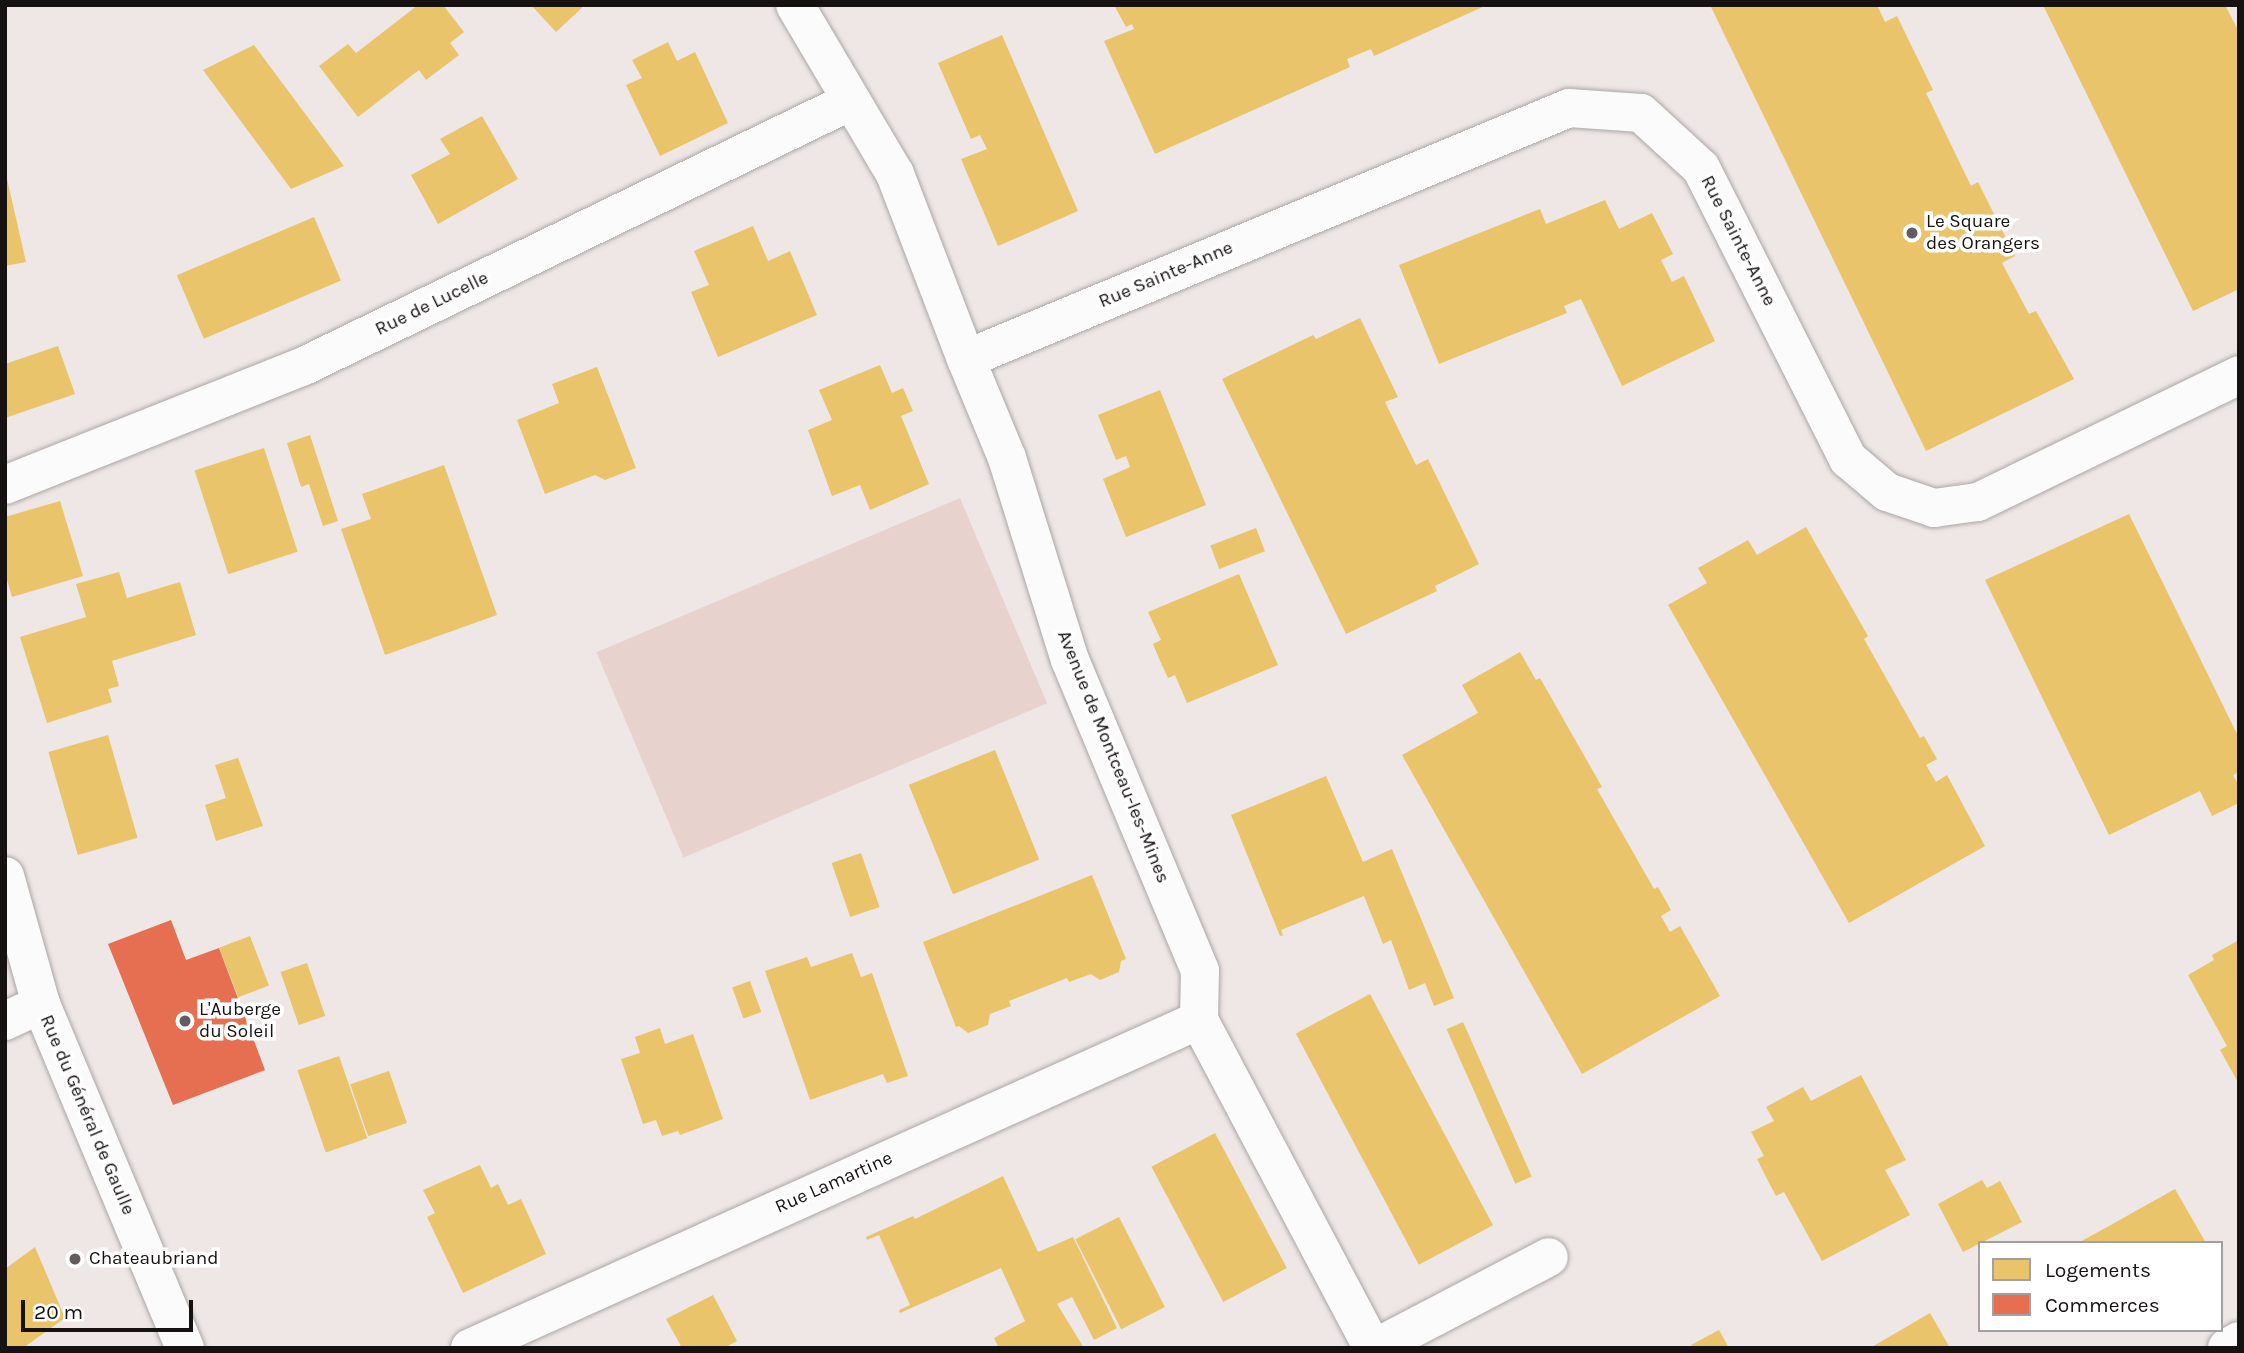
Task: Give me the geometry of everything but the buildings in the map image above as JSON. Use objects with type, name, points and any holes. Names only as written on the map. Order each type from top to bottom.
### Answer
[{"type":"street","name":"Avenue de Montceau-les-Mines","points":[[794,5],[849,102],[895,174],[965,359],[1007,457],[1070,660],[1199,971],[1199,1020],[1374,1348]]},
{"type":"street","name":"Rue de Lucelle","points":[[5,485],[302,367],[849,102]]},
{"type":"street","name":"Rue Sainte-Anne","points":[[965,359],[1569,108],[1641,113],[1701,168],[1848,460],[1887,492],[1934,508],[1978,502],[2239,375]]},
{"type":"street","name":"Rue du Général de Gaulle","points":[[5,876],[41,1004],[184,1348]]},
{"type":"street","points":[[5,1021],[41,1004]]},
{"type":"street","name":"Rue Lamartine","points":[[470,1348],[1199,1020]]},
{"type":"street","points":[[1374,1348],[1420,1338],[1549,1257]]},
{"type":"street","points":[[2227,1348],[2239,1341]]},
{"type":"shaded area","points":[[960,498],[1047,703],[684,858],[596,652]]},
{"type":"place","name":"Le Square des Orangers","points":[[1912,233]]},
{"type":"place","name":"L'Auberge du Soleil","points":[[185,1021]]},
{"type":"place","name":"Chateaubriand","points":[[75,1259]]}]
